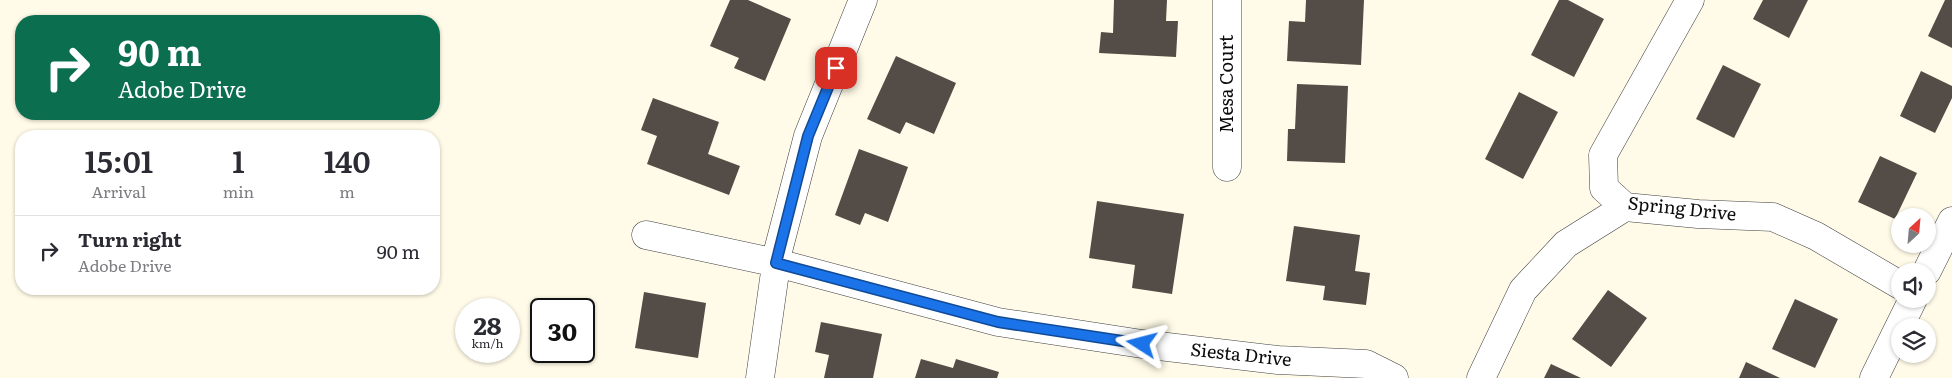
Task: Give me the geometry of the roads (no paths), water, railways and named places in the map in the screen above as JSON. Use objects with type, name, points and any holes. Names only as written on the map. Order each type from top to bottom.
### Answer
[{"type":"street","points":[[760,378],[776,263],[808,136],[863,0]]},
{"type":"street","name":"Mesa Court","points":[[1227,0],[1227,167]]},
{"type":"street","name":"Spring Drive","points":[[1690,0],[1603,155],[1604,188],[1625,207],[1698,214],[1773,216],[1816,236],[1891,280]]},
{"type":"street","points":[[1481,378],[1523,290],[1566,244],[1625,207]]},
{"type":"street","points":[[1931,263],[1952,221]]},
{"type":"street","name":"Siesta Drive","points":[[646,235],[776,263],[998,322],[1142,344],[1278,360],[1366,364],[1394,378]]},
{"type":"street","points":[[1874,378],[1909,308]]}]
